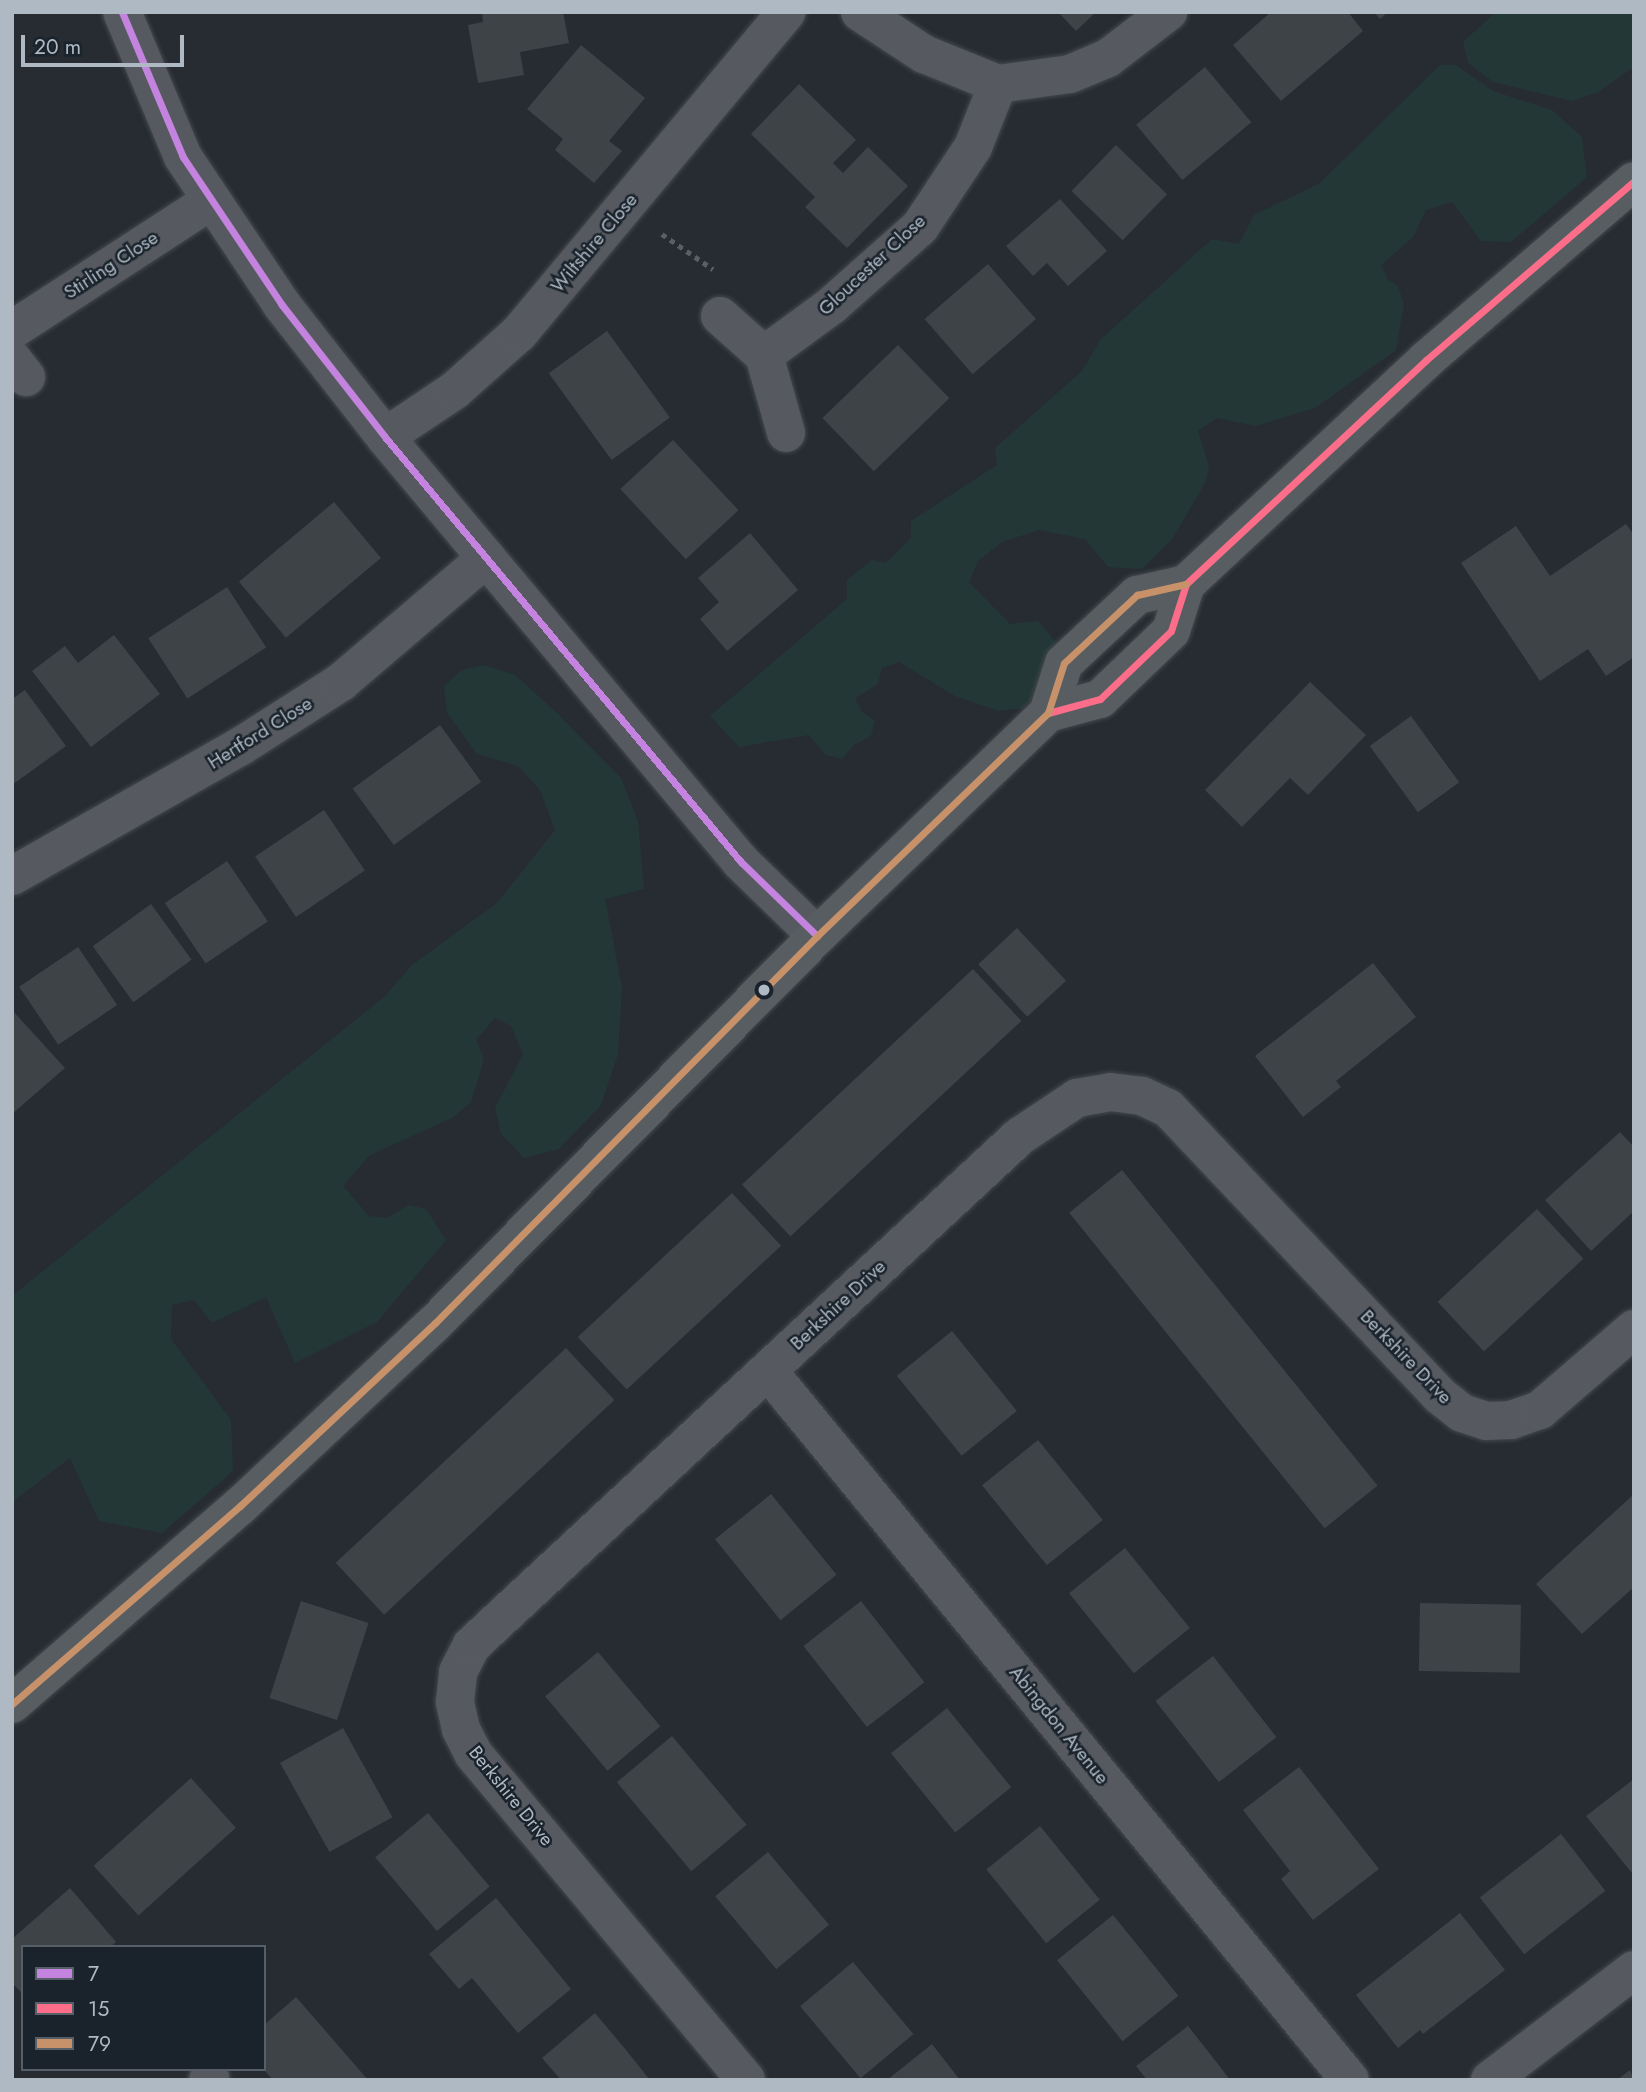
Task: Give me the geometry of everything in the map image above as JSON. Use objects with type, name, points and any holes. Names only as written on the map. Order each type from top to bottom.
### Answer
[{"type":"main road","points":[[1048,713],[1100,699],[1171,631],[1186,584],[1436,351],[1634,181]]},
{"type":"main road","points":[[12,1704],[240,1506],[435,1323],[817,936],[1048,713],[1064,663],[1137,594],[1186,584]]},
{"type":"street","points":[[122,12],[165,120],[211,201],[282,305],[386,437],[741,862],[817,936]]},
{"type":"street","points":[[860,12],[924,54],[998,84],[1083,69],[1108,58],[1168,12]]},
{"type":"street","name":"Wiltshire Close","points":[[386,437],[456,390],[503,348],[623,207],[777,16]]},
{"type":"street","name":"Gloucester Close","points":[[764,355],[831,306],[920,227],[973,146],[998,84]]},
{"type":"street","name":"Stirling Close","points":[[12,330],[211,201]]},
{"type":"street","points":[[720,316],[764,355],[786,433]]},
{"type":"street","name":"Hertford Close","points":[[12,876],[241,746],[341,682],[486,558]]},
{"type":"street","name":"Berkshire Drive","points":[[746,2080],[488,1773],[461,1729],[455,1702],[458,1672],[472,1645],[1020,1136],[1077,1098],[1110,1092],[1142,1096],[1187,1125],[1439,1395],[1462,1413],[1486,1421],[1511,1420],[1540,1410],[1634,1329]]},
{"type":"street","name":"Abingdon Avenue","points":[[768,1371],[1350,2080]]},
{"type":"street","points":[[1490,2080],[1634,1970]]},
{"type":"path","points":[[623,207],[729,280],[720,316]]},
{"type":"shaded area","points":[[1496,12],[1634,12],[1634,67],[1598,92],[1572,101],[1493,82],[1468,63],[1463,42]]},
{"type":"shaded area","points":[[1440,65],[1456,65],[1493,91],[1552,110],[1582,137],[1587,177],[1511,242],[1481,241],[1452,202],[1426,210],[1413,237],[1381,265],[1388,280],[1398,286],[1404,304],[1396,350],[1315,408],[1255,426],[1217,418],[1198,431],[1209,466],[1206,481],[1173,538],[1142,569],[1108,567],[1085,539],[1039,530],[1002,542],[978,561],[969,582],[1010,624],[1038,621],[1059,646],[1043,694],[1024,708],[999,711],[955,696],[899,662],[882,668],[878,684],[855,698],[862,712],[875,721],[871,736],[854,745],[842,759],[826,755],[809,735],[739,747],[710,716],[847,599],[847,580],[872,560],[886,563],[911,538],[911,521],[997,465],[995,448],[1082,371],[1100,340],[1212,239],[1239,244],[1254,215],[1320,183]]},
{"type":"shaded area","points":[[484,665],[515,675],[556,712],[621,778],[638,821],[644,889],[605,899],[622,987],[618,1054],[601,1105],[559,1149],[524,1158],[501,1134],[495,1108],[523,1054],[511,1026],[495,1018],[476,1040],[484,1059],[471,1102],[452,1118],[370,1155],[343,1186],[369,1216],[387,1218],[409,1205],[426,1209],[446,1240],[377,1322],[295,1363],[266,1297],[212,1323],[194,1300],[172,1305],[171,1339],[231,1420],[233,1471],[162,1533],[99,1521],[70,1458],[12,1502],[12,1296],[384,997],[412,965],[497,903],[555,830],[540,790],[518,766],[477,754],[447,713],[444,686],[462,670]]},
{"type":"building","points":[[482,12],[563,12],[569,43],[520,52],[524,75],[478,83],[468,25],[483,22]]},
{"type":"building","points":[[1058,12],[1096,12],[1076,31]]},
{"type":"building","points":[[1271,12],[1348,12],[1363,31],[1281,101],[1233,45]]},
{"type":"building","points":[[1374,12],[1388,12],[1380,19]]},
{"type":"building","points":[[581,45],[645,98],[609,141],[622,151],[594,183],[555,150],[563,139],[527,109]]},
{"type":"building","points":[[1205,67],[1251,122],[1182,180],[1136,125]]},
{"type":"building","points":[[799,84],[856,140],[833,163],[843,173],[868,147],[908,186],[847,248],[805,207],[815,197],[751,134]]},
{"type":"building","points":[[1116,145],[1167,194],[1123,240],[1072,191]]},
{"type":"building","points":[[1060,199],[1107,251],[1068,286],[1047,263],[1033,276],[1006,246]]},
{"type":"building","points":[[988,264],[1036,319],[972,374],[925,319]]},
{"type":"building","points":[[607,331],[670,418],[612,460],[549,373]]},
{"type":"building","points":[[898,345],[949,398],[874,471],[822,418]]},
{"type":"building","points":[[673,440],[738,510],[686,559],[620,489]]},
{"type":"building","points":[[334,502],[381,558],[286,638],[239,582]]},
{"type":"building","points":[[1626,524],[1634,535],[1634,657],[1606,676],[1588,649],[1540,681],[1461,563],[1516,526],[1550,576]]},
{"type":"building","points":[[750,533],[798,590],[727,651],[700,619],[719,602],[698,578]]},
{"type":"building","points":[[227,587],[266,647],[187,699],[148,638]]},
{"type":"building","points":[[114,635],[160,694],[91,747],[32,671],[65,646],[78,663]]},
{"type":"building","points":[[1310,682],[1366,735],[1308,795],[1290,778],[1242,827],[1205,790]]},
{"type":"building","points":[[25,690],[66,746],[12,785],[12,699]]},
{"type":"building","points":[[1411,716],[1459,782],[1418,812],[1370,746]]},
{"type":"building","points":[[440,725],[481,782],[394,845],[353,788]]},
{"type":"building","points":[[324,810],[365,871],[296,917],[255,856]]},
{"type":"building","points":[[227,861],[268,922],[206,963],[165,903]]},
{"type":"building","points":[[151,904],[192,960],[133,1002],[93,946]]},
{"type":"building","points":[[1017,928],[1066,981],[1027,1017],[978,964]]},
{"type":"building","points":[[78,947],[117,1005],[58,1045],[19,987]]},
{"type":"building","points":[[1373,963],[1416,1017],[1336,1081],[1341,1087],[1303,1117],[1255,1056]]},
{"type":"building","points":[[973,969],[1021,1021],[790,1236],[742,1185]]},
{"type":"building","points":[[12,1010],[65,1068],[12,1114]]},
{"type":"building","points":[[1620,1132],[1634,1147],[1634,1211],[1591,1251],[1545,1200]]},
{"type":"building","points":[[1122,1170],[1378,1486],[1325,1528],[1069,1213]]},
{"type":"building","points":[[732,1193],[781,1246],[627,1390],[578,1337]]},
{"type":"building","points":[[1537,1209],[1583,1259],[1484,1351],[1438,1302]]},
{"type":"building","points":[[952,1331],[1017,1411],[962,1456],[897,1376]]},
{"type":"building","points":[[566,1348],[614,1400],[384,1615],[336,1563]]},
{"type":"building","points":[[1038,1440],[1103,1520],[1047,1565],[982,1485]]},
{"type":"building","points":[[771,1494],[836,1575],[780,1620],[715,1539]]},
{"type":"building","points":[[1634,1494],[1634,1587],[1582,1634],[1536,1584]]},
{"type":"building","points":[[1125,1548],[1190,1628],[1134,1673],[1069,1593]]},
{"type":"building","points":[[301,1601],[369,1623],[337,1720],[269,1698]]},
{"type":"building","points":[[861,1601],[924,1682],[867,1727],[803,1646]]},
{"type":"building","points":[[1420,1603],[1521,1605],[1520,1673],[1419,1671]]},
{"type":"building","points":[[598,1652],[660,1726],[607,1771],[545,1696]]},
{"type":"building","points":[[1213,1656],[1276,1737],[1219,1782],[1155,1701]]},
{"type":"building","points":[[947,1708],[1011,1787],[955,1833],[891,1753]]},
{"type":"building","points":[[343,1728],[392,1817],[329,1852],[280,1763]]},
{"type":"building","points":[[672,1736],[747,1825],[691,1871],[617,1782]]},
{"type":"building","points":[[1299,1767],[1379,1869],[1313,1920],[1281,1879],[1290,1871],[1243,1810]]},
{"type":"building","points":[[191,1778],[236,1828],[138,1915],[94,1866]]},
{"type":"building","points":[[1634,1779],[1634,1870],[1631,1872],[1586,1816]]},
{"type":"building","points":[[428,1813],[490,1887],[437,1931],[375,1857]]},
{"type":"building","points":[[1040,1826],[1100,1900],[1046,1943],[986,1869]]},
{"type":"building","points":[[1561,1834],[1605,1891],[1524,1954],[1480,1897]]},
{"type":"building","points":[[768,1852],[829,1925],[776,1969],[715,1896]]},
{"type":"building","points":[[70,1888],[116,1942],[112,1945],[21,1945],[21,1992],[12,1983],[12,1939]]},
{"type":"building","points":[[496,1898],[571,1989],[518,2033],[472,1978],[459,1989],[429,1954]]},
{"type":"building","points":[[1460,1913],[1505,1970],[1423,2034],[1420,2030],[1398,2048],[1356,1995]]},
{"type":"building","points":[[1113,1915],[1178,1996],[1122,2041],[1057,1960]]},
{"type":"building","points":[[853,1962],[913,2034],[861,2078],[800,2006]]},
{"type":"building","points":[[296,1997],[368,2080],[273,2080],[265,2071],[266,2023]]},
{"type":"building","points":[[595,2013],[650,2080],[561,2080],[542,2058]]},
{"type":"building","points":[[1188,2026],[1230,2080],[1147,2080],[1136,2066]]},
{"type":"building","points":[[932,2044],[960,2080],[887,2080]]},
{"type":"building","points":[[1630,2070],[1634,2080],[1617,2080]]},
{"type":"transit line","name":"7","points":[[122,12],[183,157],[282,305],[385,437],[741,862],[817,936]]},
{"type":"transit line","name":"15","points":[[1048,713],[1100,699],[1171,631],[1186,584],[1426,360],[1634,181]]},
{"type":"transit line","name":"79","points":[[12,1704],[240,1506],[435,1323],[817,936],[1048,713],[1064,663],[1137,595],[1186,584]]}]
